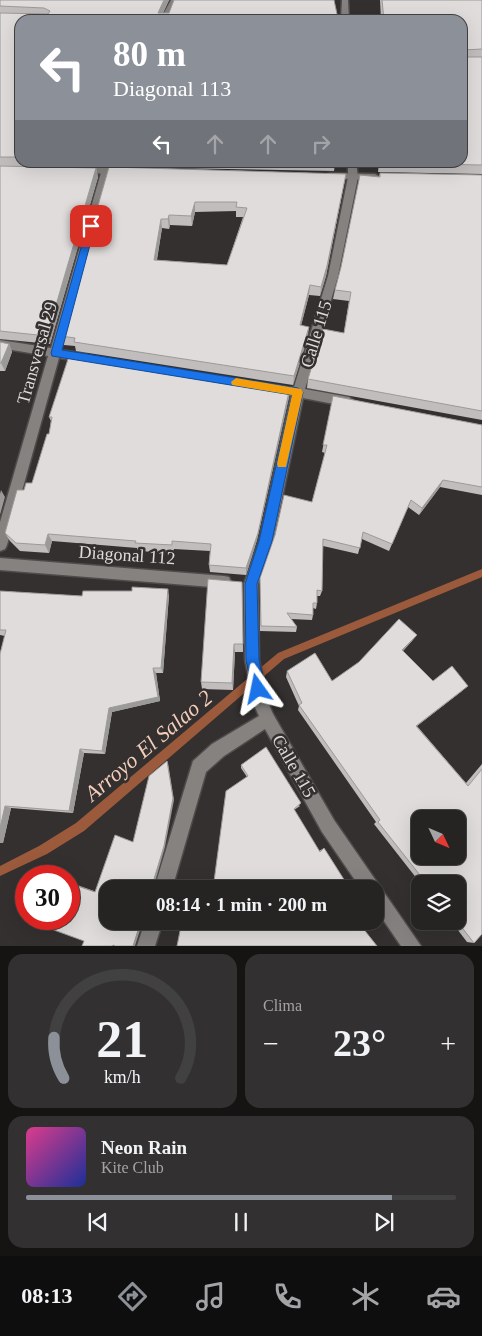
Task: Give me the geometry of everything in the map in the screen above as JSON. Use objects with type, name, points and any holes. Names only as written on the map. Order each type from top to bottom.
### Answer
[{"type":"street","points":[[166,15],[174,0]]},
{"type":"street","points":[[345,0],[346,15]]},
{"type":"street","points":[[68,171],[108,167],[136,172]]},
{"type":"street","name":"Transversal 29","points":[[0,545],[108,167]]},
{"type":"street","name":"Calle 115","points":[[352,167],[353,176],[333,276],[298,392],[266,541],[251,584],[252,660],[261,703],[268,719],[328,826],[366,880]]},
{"type":"street","points":[[323,176],[382,177]]},
{"type":"street","points":[[0,344],[94,359]]},
{"type":"street","points":[[278,389],[356,403]]},
{"type":"street","name":"Diagonal 112","points":[[0,564],[251,584]]},
{"type":"street","points":[[166,880],[199,767],[218,750],[268,719]]},
{"type":"street","points":[[384,906],[412,946]]},
{"type":"street","points":[[146,946],[151,930]]},
{"type":"building","points":[[0,0],[164,0],[158,13],[169,13],[174,0],[334,0],[337,15],[15,15],[15,157],[0,157],[0,13],[48,14],[50,11],[44,8],[0,6]]},
{"type":"building","points":[[382,0],[482,0],[482,49],[467,50],[467,15],[384,15]]},
{"type":"building","points":[[467,57],[482,57],[482,165],[467,165]]},
{"type":"building","points":[[0,166],[96,168],[47,336],[0,331]]},
{"type":"building","points":[[109,167],[346,174],[321,287],[310,285],[300,325],[309,327],[294,376],[74,342],[75,338],[61,336]],"holes":[[[195,202],[237,202],[236,207],[247,208],[227,265],[154,260],[161,219],[168,219],[169,215],[191,216]]]},
{"type":"building","points":[[380,173],[482,175],[482,411],[308,379],[323,329],[344,333],[351,292],[335,290],[360,175],[380,177]]},
{"type":"building","points":[[0,342],[9,344],[1,363],[0,363]]},
{"type":"building","points":[[70,353],[290,387],[258,533],[246,568],[209,565],[211,544],[172,541],[172,545],[135,543],[136,541],[48,534],[45,545],[16,543],[5,533],[17,490],[24,490],[26,483],[32,483],[47,434],[49,434],[52,417],[49,417]]},
{"type":"building","points":[[333,396],[482,425],[482,487],[443,480],[422,508],[411,500],[392,544],[363,532],[360,548],[323,539],[322,591],[317,590],[317,603],[313,603],[313,615],[287,613],[297,627],[261,626],[260,578],[275,535],[284,495],[312,502],[327,445],[323,445]]},
{"type":"building","points":[[208,579],[242,582],[243,644],[234,644],[232,683],[201,682]]},
{"type":"building","points":[[132,587],[168,589],[161,668],[153,668],[158,697],[109,708],[102,751],[80,749],[69,811],[5,806],[0,828],[0,654],[6,630],[0,630],[0,591],[82,596],[83,591],[132,591]]},
{"type":"building","points":[[399,619],[417,635],[402,650],[433,681],[452,666],[468,686],[416,726],[468,786],[482,769],[482,934],[474,943],[464,930],[466,930],[466,875],[420,875],[412,865],[466,865],[466,810],[411,810],[411,864],[378,822],[380,820],[299,705],[302,703],[287,671],[315,653],[332,681],[359,662]]},
{"type":"building","points":[[266,747],[301,803],[294,809],[320,852],[324,848],[344,880],[214,880],[226,791],[248,776],[241,765]]},
{"type":"building","points":[[167,761],[173,798],[164,846],[154,880],[99,880],[115,835],[133,842],[149,776]]},
{"type":"building","points":[[99,881],[99,930],[138,930],[133,946],[82,946],[84,941],[54,930],[80,930],[80,887],[95,892]]},
{"type":"building","points":[[180,930],[364,930],[377,946],[177,946]]},
{"type":"waterway","name":"Arroyo El Salao 2","points":[[0,871],[43,850],[80,827],[281,656],[482,573]]},
{"type":"slow traffic","points":[[236,382],[298,392],[282,464]]},
{"type":"route","points":[[91,226],[56,353],[298,392],[266,541],[251,584],[252,660],[258,689]]}]
